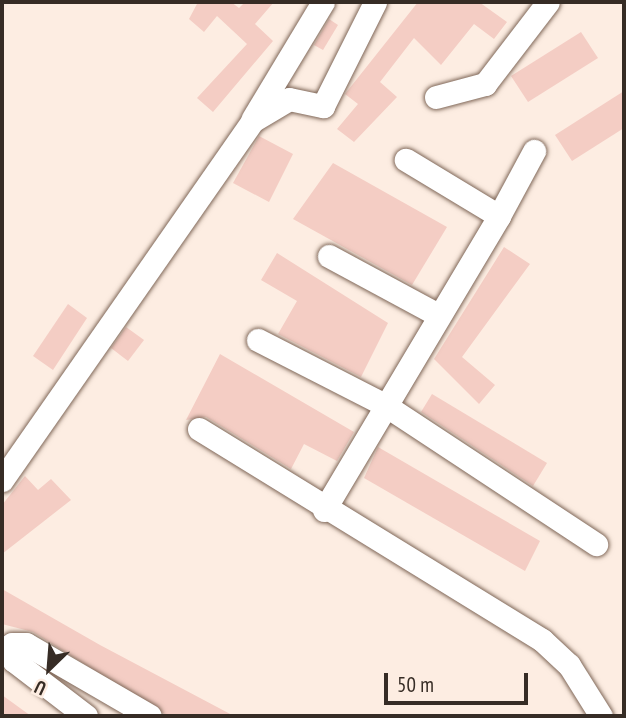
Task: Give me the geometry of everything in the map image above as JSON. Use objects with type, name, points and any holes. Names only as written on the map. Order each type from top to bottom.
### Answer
[{"type":"street","points":[[2,480],[252,121],[323,2]]},
{"type":"street","points":[[252,121],[289,99],[323,106],[375,2]]},
{"type":"street","points":[[436,97],[485,84],[548,2]]},
{"type":"street","points":[[324,510],[499,216],[534,151]]},
{"type":"street","points":[[406,160],[499,216]]},
{"type":"street","points":[[330,257],[438,316]]},
{"type":"street","points":[[258,340],[385,405],[596,544]]},
{"type":"street","points":[[199,429],[324,510],[542,640],[569,665],[601,716]]},
{"type":"street","points":[[86,716],[14,661],[12,644],[26,644],[145,715]]},
{"type":"building","points":[[198,2],[231,2],[239,8],[245,2],[274,2],[255,24],[273,41],[213,112],[197,98],[247,44],[217,16],[204,32],[189,19]]},
{"type":"building","points":[[418,2],[479,2],[507,22],[494,39],[474,24],[441,65],[414,38],[380,82],[397,97],[354,142],[337,129],[358,104],[345,94]]},
{"type":"building","points":[[329,19],[338,25],[323,50],[314,45]]},
{"type":"building","points":[[581,32],[598,58],[528,102],[511,76]]},
{"type":"building","points":[[624,91],[624,128],[572,161],[555,135]]},
{"type":"building","points":[[259,136],[293,154],[269,202],[233,183]]},
{"type":"building","points":[[333,163],[447,227],[412,285],[293,219]]},
{"type":"building","points":[[504,247],[530,264],[462,357],[495,385],[479,404],[434,359]]},
{"type":"building","points":[[277,253],[388,323],[361,377],[278,334],[297,301],[261,280]]},
{"type":"building","points":[[68,304],[87,318],[53,370],[33,356]]},
{"type":"building","points":[[126,327],[144,340],[128,361],[111,348]]},
{"type":"building","points":[[220,354],[354,432],[337,461],[304,444],[291,469],[206,417],[186,420]]},
{"type":"building","points":[[432,394],[547,463],[533,486],[421,412]]},
{"type":"building","points":[[378,447],[540,541],[525,571],[364,478]]},
{"type":"building","points":[[25,476],[38,490],[51,479],[71,500],[2,554],[2,505]]},
{"type":"building","points":[[2,589],[234,716],[168,716],[33,632],[2,624]]},
{"type":"building","points":[[2,695],[31,716],[2,716]]}]
